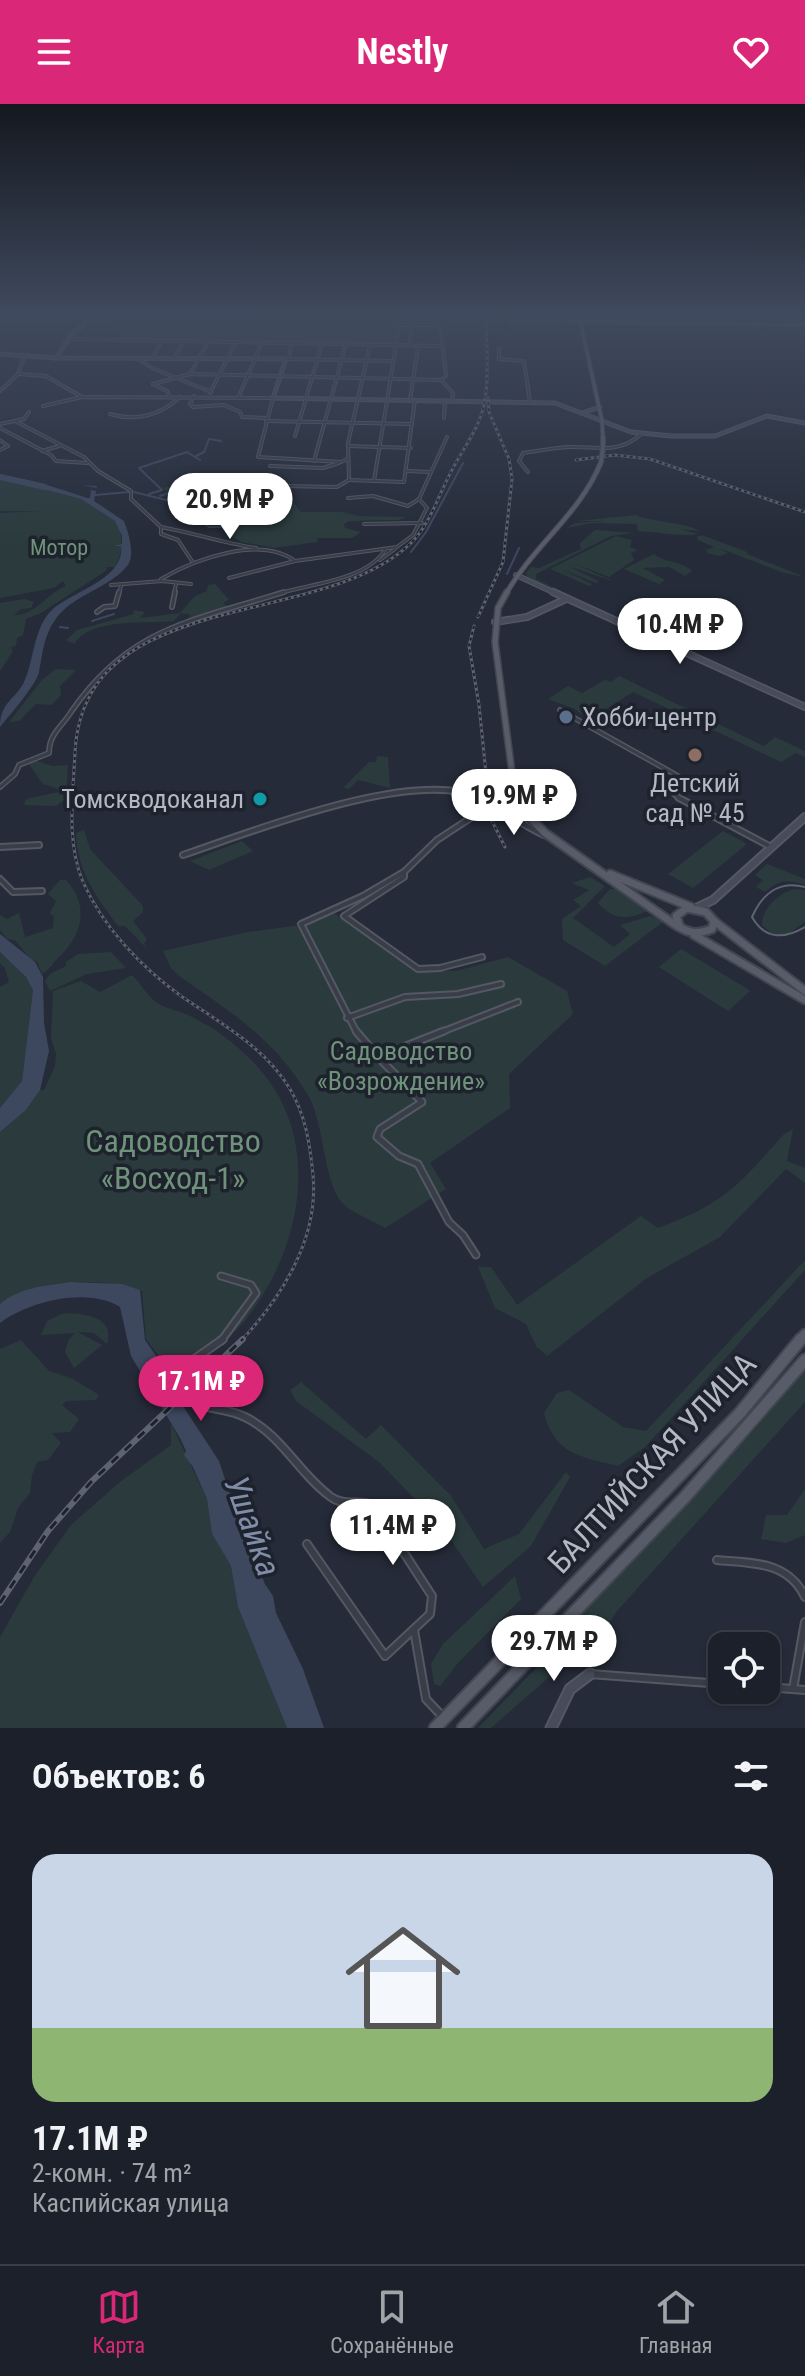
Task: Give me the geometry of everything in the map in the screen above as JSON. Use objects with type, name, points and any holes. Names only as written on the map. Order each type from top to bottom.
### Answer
[{"type":"main road","points":[[596,391],[603,429],[601,462],[585,496],[516,575],[498,608],[495,622],[509,768],[520,805],[547,836],[680,927],[805,1000]]},
{"type":"main road","points":[[597,869],[694,908],[805,991]]},
{"type":"main road","points":[[680,927],[676,916],[682,910],[694,908]]},
{"type":"main road","points":[[692,934],[708,932],[713,920]]},
{"type":"main road","name":"БАЛТИЙСКАЯ УЛИЦА","points":[[435,1728],[740,1413],[805,1334]]},
{"type":"main road","name":"БАЛТИЙСКАЯ УЛИЦА","points":[[463,1728],[685,1497],[805,1360]]},
{"type":"street","points":[[71,391],[89,399],[210,394],[555,403],[641,434],[711,436],[770,416],[805,423]]},
{"type":"street","points":[[167,391],[170,397]]},
{"type":"street","points":[[203,391],[210,394]]},
{"type":"street","points":[[239,397],[242,391]]},
{"type":"street","points":[[275,391],[266,419],[265,444],[258,457],[341,462]]},
{"type":"street","points":[[295,436],[306,391]]},
{"type":"street","points":[[314,461],[333,391]]},
{"type":"street","points":[[349,480],[348,446],[360,391]]},
{"type":"street","points":[[374,481],[389,391]]},
{"type":"street","points":[[283,486],[337,487],[349,480],[404,482],[411,448],[412,391]]},
{"type":"street","points":[[451,391],[452,400]]},
{"type":"street","points":[[528,391],[530,402]]},
{"type":"street","points":[[194,396],[190,404],[193,407],[224,405],[240,412],[242,417],[297,422],[412,424]]},
{"type":"street","points":[[43,406],[82,397]]},
{"type":"street","points":[[110,414],[130,419],[170,407],[180,397]]},
{"type":"street","points":[[444,418],[445,400]]},
{"type":"street","points":[[582,413],[600,407]]},
{"type":"street","points":[[1,428],[24,419],[29,412]]},
{"type":"street","points":[[15,421],[86,461],[131,491],[131,499],[161,527],[202,535],[215,542],[282,551],[295,561]]},
{"type":"street","points":[[1,428],[57,461],[86,461]]},
{"type":"street","points":[[603,429],[621,428]]},
{"type":"street","points":[[528,472],[519,461],[523,453],[567,447],[609,451],[634,441],[641,434]]},
{"type":"street","points":[[348,498],[373,496],[408,506],[419,499],[447,437]]},
{"type":"street","points":[[0,440],[8,446],[0,450]]},
{"type":"street","points":[[42,451],[59,446]]},
{"type":"street","points":[[348,446],[411,448]]},
{"type":"street","points":[[270,466],[323,468],[347,459]]},
{"type":"street","points":[[407,471],[431,472]]},
{"type":"street","points":[[0,787],[15,774],[19,765],[49,753],[49,738],[63,727],[87,690],[116,660],[136,646],[180,625],[315,581],[362,571],[413,535],[422,523],[427,508],[419,499]]},
{"type":"street","points":[[364,524],[422,523]]},
{"type":"street","points":[[161,527],[162,536],[178,540],[192,561]]},
{"type":"street","points":[[354,547],[358,553]]},
{"type":"street","points":[[226,570],[231,577],[295,561],[397,547]]},
{"type":"street","points":[[111,585],[143,585],[161,579],[192,561],[258,549]]},
{"type":"street","points":[[379,561],[385,550]]},
{"type":"street","points":[[516,575],[805,707]]},
{"type":"street","points":[[161,579],[176,584],[191,584]]},
{"type":"street","points":[[172,607],[176,584]]},
{"type":"street","points":[[97,612],[104,607],[115,606],[121,586]]},
{"type":"street","points":[[495,622],[527,617],[566,599]]},
{"type":"street","points":[[560,710],[678,776],[681,781],[671,789],[679,798],[771,847]]},
{"type":"street","points":[[183,855],[357,798],[445,791],[480,798],[520,825],[547,836]]},
{"type":"street","points":[[476,1255],[463,1235],[449,1222],[418,1164],[399,1156],[377,1137],[380,1129],[422,1102],[358,1037],[347,1018],[343,1001],[301,924],[363,896],[404,872],[446,833],[472,819],[479,808],[474,801],[480,798]]},
{"type":"street","points":[[499,810],[520,805]]},
{"type":"street","points":[[694,908],[713,900],[805,817]]},
{"type":"street","points":[[0,847],[39,845]]},
{"type":"street","points":[[404,872],[404,877],[345,914],[345,918],[418,969],[440,968],[482,957]]},
{"type":"street","points":[[0,879],[17,893],[42,891]]},
{"type":"street","points":[[713,900],[713,920]]},
{"type":"street","points":[[347,1018],[405,997],[458,994],[501,984]]},
{"type":"street","points":[[378,1057],[518,1002]]},
{"type":"street","points":[[221,1276],[251,1285],[256,1293],[247,1311],[221,1342],[181,1370],[178,1387],[195,1407],[233,1412],[265,1430],[338,1501],[373,1505],[432,1596],[430,1614],[385,1656],[307,1544]]},
{"type":"street","points":[[717,1560],[781,1569],[798,1583],[805,1597]]},
{"type":"street","points":[[793,1689],[805,1622]]},
{"type":"street","points":[[414,1630],[426,1699],[444,1719]]},
{"type":"street","points":[[551,1728],[570,1689],[590,1674],[708,1683]]},
{"type":"street","points":[[780,1688],[805,1690]]},
{"type":"green space","points":[[208,474],[225,477],[237,491],[253,500],[265,502],[266,495],[289,497],[301,512],[406,517],[399,520],[349,521],[344,524],[345,528],[361,532],[352,538],[317,538],[318,542],[274,548],[241,542],[162,488]]},
{"type":"green space","name":"Мотор","points":[[0,478],[81,499],[115,521],[122,544],[115,567],[107,567],[106,571],[39,614],[26,619],[23,635],[17,638],[16,646],[10,647],[13,651],[0,671],[0,603],[25,599],[34,602],[31,608],[21,609],[14,615],[21,614],[28,612],[66,586],[63,581],[54,588],[0,598],[0,513],[41,511],[0,511]]},
{"type":"green space","points":[[636,515],[700,531],[679,529],[699,534],[687,535],[638,531],[637,524],[592,523],[566,528],[575,523],[607,521],[577,521]]},
{"type":"green space","points":[[595,530],[634,533],[611,536],[536,574],[536,579],[572,596],[568,598],[527,577],[526,573],[531,567],[539,568],[581,549],[580,543]]},
{"type":"green space","points":[[702,535],[805,577],[784,573],[719,548],[728,553],[720,556],[707,553],[706,550],[714,547],[698,540],[697,537]]},
{"type":"green space","points":[[616,536],[632,540],[630,547],[638,550],[631,553],[634,560],[609,577],[573,563],[615,582],[568,566],[599,581],[596,583],[561,569],[592,584],[589,586],[550,569]]},
{"type":"green space","points":[[654,554],[692,571],[685,576],[669,567],[643,568],[665,580],[659,584],[624,569]]},
{"type":"green space","points":[[215,584],[229,600],[223,603],[231,609],[185,623],[191,615],[181,613],[174,621],[106,626],[82,635],[74,644],[66,640],[77,630],[134,614],[133,610],[145,612],[140,618],[180,613],[195,596],[207,591],[208,585]]},
{"type":"green space","points":[[56,669],[76,670],[60,686],[61,695],[51,705],[36,704],[19,721],[9,722],[42,680]]},
{"type":"green space","points":[[619,676],[764,746],[775,737],[805,751],[805,757],[796,753],[781,762],[633,692],[589,720],[575,709],[548,699],[568,686],[582,693]]},
{"type":"green space","points":[[377,756],[388,757],[390,788],[358,780],[349,789],[343,788],[369,762],[376,762]]},
{"type":"green space","points":[[37,761],[52,766],[68,765],[66,799],[56,806],[24,805],[26,799],[59,792],[43,784],[28,763]]},
{"type":"green space","points":[[84,830],[90,849],[143,906],[143,912],[133,921],[147,939],[144,944],[149,951],[125,926],[118,926],[89,882],[77,847],[76,833]]},
{"type":"green space","points":[[723,831],[747,844],[693,888],[668,874]]},
{"type":"green space","points":[[242,841],[253,851],[209,870],[190,861]]},
{"type":"green space","points":[[767,864],[805,879],[805,885],[784,881],[765,892],[756,887],[763,880],[755,875]]},
{"type":"green space","points":[[590,877],[605,886],[573,918],[614,947],[630,934],[620,925],[650,916],[664,921],[605,966],[563,940],[562,919],[581,906],[573,900],[589,890],[572,883]]},
{"type":"green space","points":[[60,880],[66,880],[73,889],[78,899],[80,919],[74,938],[42,974],[37,961],[31,960],[15,940],[7,939],[0,930],[0,915],[7,919],[19,913],[25,937],[53,928],[54,917],[50,913],[56,901],[48,894]]},
{"type":"green space","points":[[610,889],[615,889],[647,911],[627,917],[609,913],[598,903]]},
{"type":"green space","points":[[794,889],[805,890],[805,922],[785,936],[773,935],[762,925],[764,913],[777,898]]},
{"type":"green space","name":"Садоводство «Возрождение»","points":[[333,912],[414,970],[456,971],[508,957],[567,991],[573,1014],[509,1074],[510,1108],[430,1163],[446,1189],[385,1228],[346,1207],[336,1194],[314,1108],[282,1059],[251,1029],[179,976],[171,968],[163,951],[248,932],[301,925]]},
{"type":"green space","points":[[681,949],[750,991],[728,1011],[659,967]]},
{"type":"green space","points":[[0,952],[26,977],[33,990],[22,1081],[0,1108],[0,987],[9,982],[0,963]]},
{"type":"green space","points":[[111,952],[126,968],[87,974],[50,991],[45,981],[50,974],[66,966],[66,962],[78,954]]},
{"type":"green space","name":"Садоводство «Восход-1»","points":[[132,975],[156,1002],[208,1026],[254,1063],[275,1090],[289,1120],[297,1152],[298,1185],[294,1218],[285,1250],[271,1281],[253,1310],[227,1340],[175,1378],[146,1339],[142,1291],[109,1283],[69,1282],[30,1289],[0,1304],[0,1132],[26,1110],[40,1090],[44,1090],[55,1066],[56,1054],[51,1038],[53,991],[81,981],[100,992]]},
{"type":"green space","points":[[793,1129],[787,1161],[805,1168],[805,1183],[786,1169],[720,1237],[647,1278],[547,1356],[536,1346],[526,1324],[495,1308],[478,1267],[491,1267],[517,1305],[641,1216],[658,1228],[715,1201],[742,1180],[784,1134]]},
{"type":"green space","points":[[805,1260],[805,1270],[645,1447],[618,1466],[571,1452],[555,1437],[544,1413],[557,1393],[569,1390],[623,1427],[646,1431]]},
{"type":"green space","points":[[64,1313],[96,1318],[107,1327],[107,1344],[94,1333],[78,1332],[102,1345],[74,1368],[65,1352],[69,1339],[75,1333],[41,1335],[47,1321]]},
{"type":"green space","points":[[21,1340],[49,1371],[73,1379],[99,1395],[96,1400],[66,1401],[62,1405],[79,1419],[70,1432],[52,1433],[61,1443],[48,1460],[37,1462],[30,1493],[18,1508],[10,1532],[0,1543],[0,1349]]},
{"type":"green space","points":[[805,1368],[805,1402],[617,1611],[602,1633],[592,1631],[580,1650],[491,1728],[478,1728],[539,1665],[569,1624],[756,1428]]},
{"type":"green space","points":[[301,1382],[366,1439],[381,1425],[451,1496],[484,1549],[519,1534],[566,1472],[570,1477],[531,1546],[483,1587],[442,1527],[379,1462],[296,1401],[290,1390]]},
{"type":"green space","points":[[171,1423],[207,1499],[212,1534],[231,1566],[238,1607],[287,1728],[0,1728],[0,1637],[34,1577],[71,1525],[120,1482],[171,1445]]},
{"type":"green space","points":[[805,1489],[805,1535],[786,1543],[761,1539],[766,1515],[787,1515]]},
{"type":"green space","points":[[515,1576],[521,1599],[458,1663],[440,1686],[434,1684],[431,1664],[443,1644]]},
{"type":"water","points":[[0,475],[34,481],[87,498],[90,498],[91,490],[96,489],[94,501],[124,521],[131,550],[130,561],[120,573],[71,604],[55,620],[46,639],[37,677],[0,727],[5,706],[24,682],[37,635],[46,617],[61,603],[96,583],[115,567],[121,546],[114,546],[122,544],[122,536],[115,521],[81,499],[0,478]]},
{"type":"water","points":[[0,934],[35,962],[43,977],[44,1023],[49,1051],[40,1090],[26,1110],[0,1132],[0,1108],[22,1081],[33,990],[26,977],[0,952]]},
{"type":"water","points":[[70,1282],[122,1284],[140,1290],[145,1340],[172,1379],[177,1397],[219,1461],[240,1525],[273,1596],[276,1613],[303,1669],[324,1728],[287,1728],[238,1607],[231,1566],[212,1534],[207,1499],[193,1467],[184,1455],[186,1451],[180,1438],[131,1356],[120,1307],[92,1298],[59,1299],[27,1308],[0,1323],[0,1304],[8,1298],[33,1288]]},
{"type":"waterway","points":[[196,456],[204,452],[209,439],[221,441]]},
{"type":"waterway","points":[[149,494],[162,490],[139,468],[187,452],[200,460]]},
{"type":"waterway","points":[[411,552],[426,532],[463,463]]},
{"type":"waterway","name":"Ушайка","points":[[0,477],[45,487]]},
{"type":"waterway","points":[[160,496],[177,490]]},
{"type":"waterway","points":[[95,495],[129,492]]},
{"type":"waterway","points":[[134,492],[178,503],[209,527],[223,527]]},
{"type":"waterway","points":[[507,574],[519,548]]},
{"type":"waterway","points":[[92,621],[114,614]]},
{"type":"waterway","points":[[60,627],[68,628]]},
{"type":"tram line","points":[[805,887],[779,887],[766,896],[752,917],[763,930],[776,935],[790,934],[805,927]]},
{"type":"railway","points":[[242,1340],[283,1286],[304,1244],[313,1198],[313,1175],[304,1120],[290,1089],[268,1061],[241,1037],[152,972],[124,945],[91,899],[78,867],[72,835],[75,752],[88,699],[118,661],[161,636],[212,618],[321,590],[370,571],[410,544],[428,519],[474,431],[482,414],[486,391]]},
{"type":"railway","points":[[478,617],[503,562],[512,479],[509,459],[489,412],[488,398]]},
{"type":"railway","points":[[576,460],[615,455],[650,459],[805,512]]},
{"type":"railway","points":[[474,626],[469,646],[479,705],[489,803],[492,821],[505,847]]},
{"type":"railway","points":[[0,1603],[48,1531],[91,1482],[242,1340]]},
{"type":"place","name":"Хобби-центр","points":[[566,717]]},
{"type":"place","name":"Детский сад № 45","points":[[695,755]]},
{"type":"place","name":"Томскводоканал","points":[[260,799]]}]
